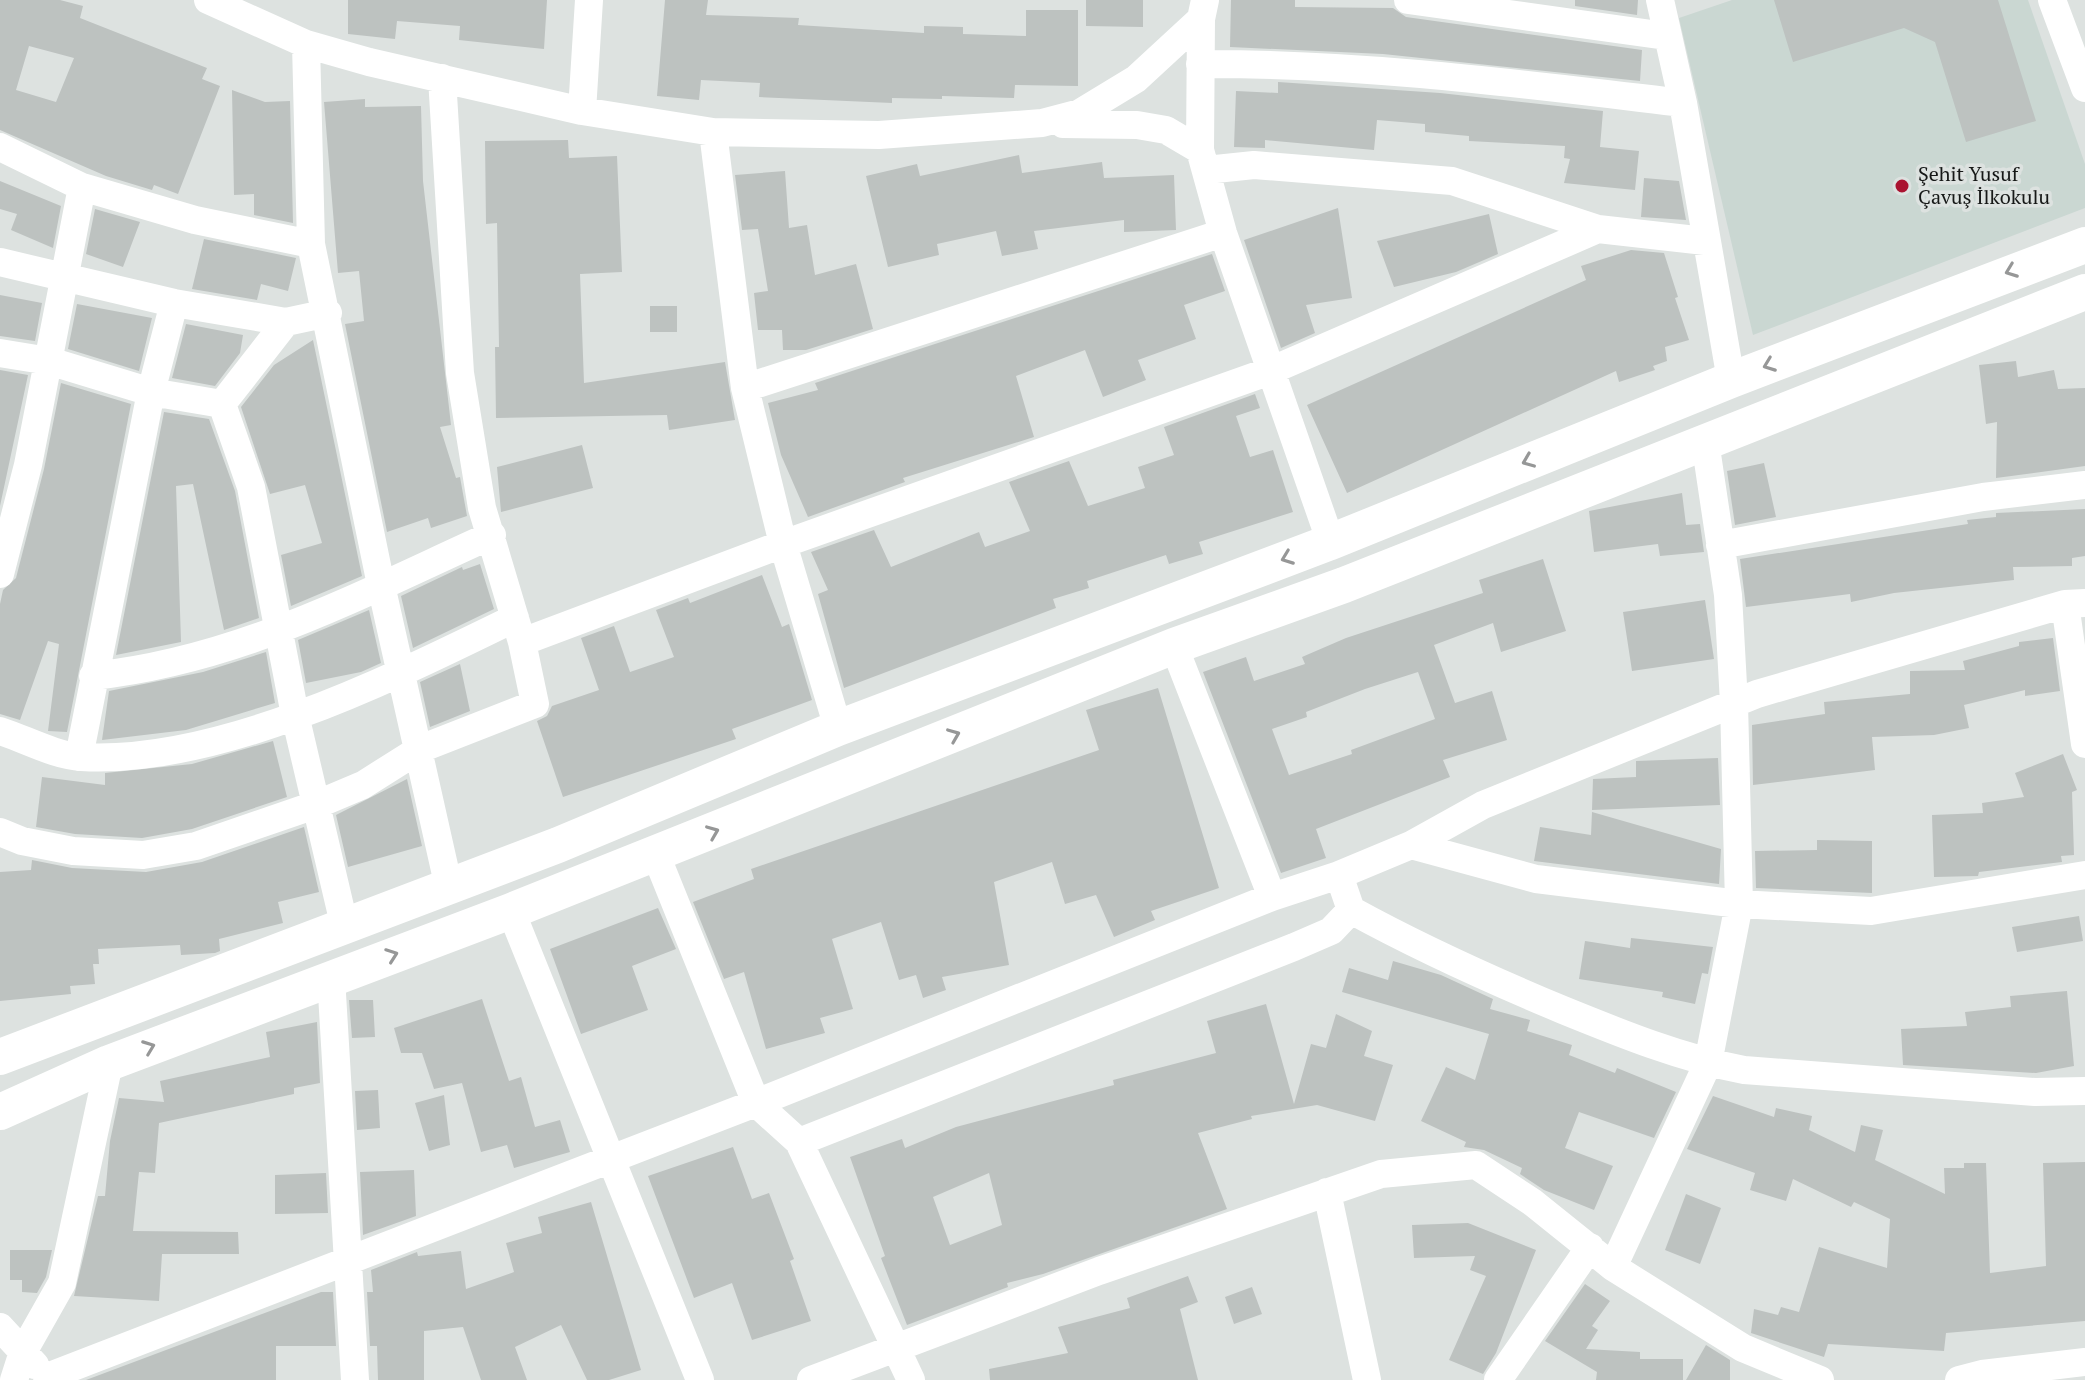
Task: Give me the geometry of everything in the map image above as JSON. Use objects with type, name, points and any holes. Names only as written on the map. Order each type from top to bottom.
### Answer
[{"type":"main road","points":[[0,1057],[449,888],[838,728],[2085,245]]},
{"type":"main road","points":[[0,1112],[109,1063],[656,855],[1174,646],[1344,585],[2085,292]]},
{"type":"street","points":[[208,0],[306,44],[582,111],[713,132],[879,135],[1042,123],[1137,125],[1166,130],[1203,160],[1452,181],[1598,229],[1705,241]]},
{"type":"street","points":[[582,111],[589,0]]},
{"type":"street","points":[[1408,0],[1666,36]]},
{"type":"street","points":[[1660,0],[1683,103],[1731,380]]},
{"type":"street","points":[[2052,0],[2085,88]]},
{"type":"street","points":[[1203,10],[1200,64],[1203,160],[1223,233],[1330,540]]},
{"type":"street","points":[[1042,123],[1080,113],[1136,79],[1203,10]]},
{"type":"street","points":[[306,44],[311,244],[328,313],[381,585],[449,888]]},
{"type":"street","points":[[1200,64],[1268,64],[1429,73],[1683,103]]},
{"type":"street","points":[[0,832],[22,841],[73,851],[143,855],[196,846],[318,804],[363,785],[420,749],[535,704],[518,630],[482,508],[460,373],[442,78]]},
{"type":"street","points":[[713,132],[745,388],[783,544],[838,728]]},
{"type":"street","points":[[0,147],[82,187],[195,220],[311,244]]},
{"type":"street","points":[[0,574],[28,465],[82,187]]},
{"type":"street","points":[[0,731],[79,757],[170,753],[295,715],[518,630],[783,544],[1270,371],[1598,229]]},
{"type":"street","points":[[745,388],[1223,233]]},
{"type":"street","points":[[0,262],[174,303],[286,322],[328,313]]},
{"type":"street","points":[[79,757],[151,392],[174,303]]},
{"type":"street","points":[[222,404],[286,322]]},
{"type":"street","points":[[0,353],[49,361],[151,392],[222,404]]},
{"type":"street","points":[[222,404],[251,487],[269,567],[277,632],[345,928]]},
{"type":"street","points":[[1613,1267],[1708,1063],[1739,904],[1728,595],[1705,441]]},
{"type":"street","points":[[1720,545],[1983,497],[2085,485]]},
{"type":"street","points":[[93,676],[174,663],[277,632],[492,535]]},
{"type":"street","points":[[0,1327],[48,1379],[756,1103],[1272,897],[1339,875],[1411,845],[1483,805],[1734,703],[2075,604],[2085,744]]},
{"type":"street","points":[[1174,646],[1272,897]]},
{"type":"street","points":[[1411,845],[1536,879],[1739,904],[1871,911],[2085,875]]},
{"type":"street","points":[[656,855],[756,1103],[799,1142],[894,1350],[911,1380]]},
{"type":"street","points":[[1339,875],[1351,910],[1414,945],[1621,1034],[1708,1063],[1744,1070],[2035,1092],[2085,1091]]},
{"type":"street","points":[[799,1142],[1294,947],[1331,931],[1351,910]]},
{"type":"street","points":[[511,911],[700,1380]]},
{"type":"street","points":[[331,977],[355,1380]]},
{"type":"street","points":[[14,1380],[23,1352],[62,1283],[109,1063]]},
{"type":"street","points":[[811,1380],[1099,1271],[1381,1174],[1476,1165],[1532,1202],[1613,1267],[1743,1348],[1820,1380]]},
{"type":"street","points":[[1327,1192],[1367,1380]]},
{"type":"street","points":[[1498,1380],[1590,1247]]},
{"type":"street","points":[[1959,1380],[1982,1374],[2085,1362]]},
{"type":"shaded area","name":"Şehit Yusuf Çavuş İlkokulu","points":[[1732,0],[2028,0],[2085,164],[2085,208],[1753,335],[1679,18]]},
{"type":"building","points":[[0,0],[60,0],[83,6],[80,18],[207,68],[202,79],[220,86],[178,194],[154,185],[152,190],[106,176],[0,130]],"holes":[[[29,46],[74,58],[56,102],[16,90]]]},
{"type":"building","points":[[348,0],[547,0],[544,49],[459,40],[460,26],[397,21],[395,39],[348,34]]},
{"type":"building","points":[[665,0],[708,0],[706,15],[799,18],[798,25],[924,33],[924,26],[963,27],[963,34],[1026,36],[1026,10],[1078,10],[1078,86],[1015,85],[1014,98],[892,98],[892,103],[759,97],[760,83],[701,80],[699,100],[657,96]]},
{"type":"building","points":[[1086,0],[1143,0],[1143,27],[1086,26]]},
{"type":"building","points":[[1231,0],[1295,0],[1295,7],[1393,8],[1406,17],[1642,50],[1640,81],[1383,54],[1230,47]]},
{"type":"building","points":[[1575,0],[1638,0],[1637,15],[1575,6]]},
{"type":"building","points":[[1774,0],[1998,0],[2036,121],[1966,142],[1935,42],[1904,28],[1793,62]]},
{"type":"building","points":[[1278,82],[1440,93],[1603,111],[1600,147],[1639,151],[1635,190],[1564,183],[1570,159],[1564,158],[1565,146],[1469,141],[1469,136],[1425,132],[1425,124],[1377,120],[1374,150],[1265,140],[1265,148],[1234,147],[1236,91],[1278,93]]},
{"type":"building","points":[[232,90],[265,102],[290,101],[293,223],[254,215],[254,194],[234,195]]},
{"type":"building","points":[[365,99],[365,107],[421,106],[423,181],[451,425],[440,427],[456,478],[460,477],[467,516],[431,528],[428,518],[387,532],[345,324],[364,321],[359,271],[338,273],[324,102]]},
{"type":"building","points":[[568,140],[569,158],[617,156],[622,272],[580,274],[584,383],[725,362],[735,420],[669,430],[667,415],[496,418],[495,347],[499,347],[497,223],[486,224],[485,141]]},
{"type":"building","points":[[1019,155],[1022,173],[1102,162],[1104,178],[1174,175],[1176,230],[1124,232],[1124,220],[1034,231],[1038,249],[1002,256],[996,231],[937,244],[939,255],[888,267],[866,176],[917,164],[920,176]]},
{"type":"building","points":[[785,171],[789,228],[807,225],[815,275],[856,264],[873,329],[806,350],[783,350],[782,330],[758,330],[754,293],[768,291],[758,229],[742,230],[735,175]]},
{"type":"building","points":[[1644,178],[1679,181],[1686,220],[1641,217]]},
{"type":"building","points":[[0,181],[61,206],[53,248],[11,230],[17,214],[0,209]]},
{"type":"building","points":[[1338,208],[1352,298],[1306,305],[1315,333],[1281,348],[1244,240]]},
{"type":"building","points":[[95,209],[140,222],[123,267],[86,254]]},
{"type":"building","points":[[1489,214],[1498,254],[1456,272],[1394,287],[1377,241]]},
{"type":"building","points":[[204,239],[296,258],[288,291],[261,284],[257,300],[192,289]]},
{"type":"building","points":[[1631,250],[1664,253],[1689,340],[1665,347],[1667,361],[1653,366],[1655,370],[1619,382],[1616,371],[1347,493],[1307,405],[1586,280],[1581,266]]},
{"type":"building","points":[[1212,254],[1225,291],[1184,305],[1196,339],[1138,360],[1146,380],[1103,397],[1085,350],[1016,376],[1034,437],[903,478],[905,482],[808,517],[781,455],[768,403],[818,390],[815,383]]},
{"type":"building","points":[[0,295],[42,303],[35,341],[0,336]]},
{"type":"building","points":[[77,304],[152,318],[139,371],[68,349]]},
{"type":"building","points":[[650,306],[677,306],[677,332],[650,332]]},
{"type":"building","points":[[186,324],[243,335],[240,353],[215,386],[172,378]]},
{"type":"building","points":[[313,340],[362,576],[291,606],[281,555],[322,543],[305,485],[270,494],[241,407],[274,365]]},
{"type":"building","points":[[2016,361],[2018,377],[2054,370],[2058,389],[2085,388],[2085,466],[1996,478],[1997,422],[1986,424],[1979,365]]},
{"type":"building","points":[[0,370],[28,375],[0,506]]},
{"type":"building","points":[[61,383],[131,404],[67,732],[48,731],[59,644],[48,641],[20,720],[0,714],[0,604],[3,590],[16,578],[44,469]]},
{"type":"building","points":[[1255,394],[1260,408],[1236,416],[1250,457],[1273,450],[1293,512],[1199,542],[1203,554],[1169,564],[1166,555],[1087,581],[1089,588],[1053,599],[1056,608],[844,688],[818,594],[828,590],[811,552],[874,530],[891,567],[979,532],[985,547],[1030,531],[1009,482],[1069,461],[1088,506],[1145,488],[1138,467],[1174,455],[1164,427]]},
{"type":"building","points":[[164,412],[209,419],[235,491],[259,618],[224,630],[193,484],[176,486],[181,642],[116,655]]},
{"type":"building","points":[[582,445],[593,488],[501,512],[497,467]]},
{"type":"building","points":[[1764,463],[1776,517],[1735,525],[1727,471]]},
{"type":"building","points":[[1682,493],[1686,525],[1700,524],[1704,552],[1660,556],[1658,544],[1594,552],[1589,511]]},
{"type":"building","points":[[2085,509],[2085,556],[2072,558],[2072,566],[2013,567],[2014,580],[1894,593],[1851,602],[1850,594],[1746,607],[1740,559],[1968,524],[1967,520],[1996,517],[1996,513]]},
{"type":"building","points":[[1543,559],[1566,631],[1501,652],[1493,623],[1434,645],[1455,703],[1492,691],[1507,740],[1443,760],[1450,777],[1316,829],[1326,858],[1281,873],[1203,672],[1246,657],[1254,681],[1305,664],[1302,657],[1346,638],[1483,593],[1479,580]],"holes":[[[1418,672],[1435,719],[1351,750],[1352,754],[1289,775],[1272,729],[1307,717],[1306,712]]]},
{"type":"building","points":[[480,564],[494,609],[413,648],[401,596],[462,567],[463,570]]},
{"type":"building","points":[[762,575],[782,627],[789,624],[812,700],[732,729],[736,739],[563,797],[537,721],[547,716],[552,706],[599,690],[581,638],[614,626],[630,672],[674,657],[656,610],[688,598],[690,603]]},
{"type":"building","points":[[1705,600],[1714,659],[1632,671],[1623,612]]},
{"type":"building","points":[[369,610],[381,663],[361,672],[306,683],[298,640]]},
{"type":"building","points":[[2053,638],[2060,691],[2025,696],[2025,690],[1964,705],[1969,728],[1934,735],[1872,737],[1875,770],[1753,785],[1752,725],[1825,714],[1824,702],[1910,694],[1910,671],[1965,670],[1963,661],[2019,646],[2019,642]]},
{"type":"building","points":[[266,652],[275,703],[186,730],[102,740],[109,691],[203,672]]},
{"type":"building","points":[[460,664],[470,711],[430,727],[420,682]]},
{"type":"building","points":[[1158,688],[1219,888],[1151,911],[1155,920],[1114,937],[1096,895],[1065,904],[1052,862],[994,882],[1009,965],[942,977],[946,990],[923,998],[916,975],[899,980],[881,922],[832,939],[853,1009],[820,1018],[825,1033],[766,1049],[744,972],[724,979],[693,902],[754,879],[751,869],[1099,750],[1086,710]]},
{"type":"building","points":[[273,741],[287,797],[192,829],[142,838],[75,834],[36,827],[42,777],[105,785],[105,773],[192,764]]},
{"type":"building","points":[[2063,754],[2077,790],[2072,792],[2074,855],[2061,856],[2062,862],[1979,872],[1978,876],[1934,877],[1932,815],[1983,813],[1982,803],[2024,797],[2015,773]]},
{"type":"building","points":[[1718,758],[1720,805],[1592,810],[1593,779],[1636,777],[1636,761]]},
{"type":"building","points":[[407,779],[422,846],[348,867],[336,815]]},
{"type":"building","points":[[1592,812],[1721,849],[1719,884],[1534,861],[1540,827],[1591,835]]},
{"type":"building","points":[[304,827],[319,892],[278,902],[283,923],[219,939],[220,951],[215,953],[181,955],[180,945],[98,949],[99,964],[93,964],[95,984],[70,986],[71,994],[0,1001],[0,872],[31,870],[32,860],[72,868],[146,872],[202,862]]},
{"type":"building","points":[[1817,840],[1872,841],[1872,893],[1756,888],[1755,851],[1817,850]]},
{"type":"building","points":[[658,908],[676,949],[632,966],[648,1010],[581,1034],[550,949]]},
{"type":"building","points":[[2079,916],[2083,941],[2017,952],[2012,927]]},
{"type":"building","points":[[1631,938],[1713,947],[1708,974],[1702,973],[1695,1004],[1662,997],[1663,992],[1579,979],[1585,941],[1630,948]]},
{"type":"building","points":[[1393,961],[1441,975],[1493,999],[1490,1009],[1530,1020],[1527,1031],[1572,1045],[1569,1055],[1615,1073],[1617,1068],[1676,1092],[1654,1138],[1579,1112],[1565,1148],[1613,1166],[1594,1210],[1544,1190],[1520,1174],[1522,1168],[1484,1150],[1464,1147],[1466,1142],[1421,1121],[1446,1067],[1475,1080],[1489,1034],[1342,992],[1349,968],[1388,980]]},
{"type":"building","points":[[2067,991],[2074,1066],[2036,1073],[1903,1065],[1901,1029],[1967,1026],[1965,1012],[2011,1007],[2010,996]]},
{"type":"building","points":[[482,999],[509,1081],[521,1077],[535,1127],[560,1120],[570,1152],[514,1168],[507,1145],[481,1152],[462,1083],[434,1089],[422,1053],[401,1053],[394,1028]]},
{"type":"building","points":[[349,1000],[373,1000],[375,1037],[352,1038]]},
{"type":"building","points":[[1266,1004],[1294,1104],[1311,1044],[1326,1048],[1336,1014],[1372,1031],[1364,1056],[1393,1065],[1375,1121],[1317,1105],[1251,1116],[1252,1119],[1198,1133],[1227,1209],[1043,1274],[1007,1283],[1008,1287],[907,1325],[881,1258],[885,1256],[850,1157],[902,1139],[905,1148],[956,1127],[1114,1085],[1113,1080],[1216,1053],[1207,1021]],"holes":[[[989,1173],[1002,1225],[950,1245],[933,1197]]]},
{"type":"building","points":[[317,1022],[320,1083],[294,1088],[294,1094],[159,1123],[155,1173],[139,1172],[133,1231],[238,1232],[239,1254],[162,1254],[159,1301],[74,1296],[98,1196],[105,1196],[110,1141],[119,1098],[164,1102],[160,1081],[270,1057],[266,1032]]},
{"type":"building","points":[[378,1090],[380,1128],[357,1130],[355,1091]]},
{"type":"building","points":[[444,1095],[450,1145],[429,1151],[415,1103]]},
{"type":"building","points":[[1713,1096],[1774,1117],[1776,1108],[1812,1116],[1809,1130],[1855,1152],[1861,1125],[1883,1130],[1875,1160],[1945,1194],[1944,1168],[1964,1168],[1964,1163],[1986,1163],[1990,1273],[2046,1266],[2043,1163],[2085,1162],[2085,1321],[1946,1333],[1944,1351],[1828,1344],[1824,1357],[1751,1333],[1754,1309],[1778,1315],[1781,1307],[1799,1312],[1819,1247],[1887,1268],[1890,1219],[1854,1202],[1851,1207],[1793,1179],[1786,1201],[1750,1190],[1755,1173],[1687,1149]]},
{"type":"building","points":[[733,1147],[752,1199],[769,1193],[794,1259],[790,1261],[811,1321],[752,1340],[732,1283],[694,1298],[648,1176]]},
{"type":"building","points":[[414,1170],[416,1216],[363,1235],[360,1172]]},
{"type":"building","points":[[326,1173],[328,1213],[275,1214],[275,1175]]},
{"type":"building","points":[[1686,1194],[1721,1208],[1700,1264],[1665,1250]]},
{"type":"building","points":[[591,1202],[641,1370],[609,1380],[587,1380],[561,1325],[515,1347],[527,1380],[481,1380],[463,1327],[424,1331],[424,1380],[378,1380],[377,1346],[370,1346],[367,1292],[373,1292],[371,1270],[417,1252],[418,1256],[461,1251],[466,1289],[514,1272],[506,1243],[542,1233],[538,1217]]},
{"type":"building","points":[[1468,1223],[1536,1250],[1496,1353],[1483,1374],[1449,1360],[1486,1276],[1470,1270],[1475,1256],[1414,1258],[1412,1225]]},
{"type":"building","points":[[10,1250],[52,1250],[46,1277],[37,1293],[22,1292],[22,1280],[10,1280]]},
{"type":"building","points":[[1188,1276],[1198,1302],[1180,1309],[1198,1380],[990,1380],[989,1369],[1068,1353],[1058,1327],[1130,1308],[1127,1298]]},
{"type":"building","points":[[1585,1284],[1610,1301],[1592,1326],[1598,1330],[1586,1349],[1640,1352],[1640,1359],[1683,1359],[1683,1380],[1596,1380],[1597,1372],[1545,1341]]},
{"type":"building","points":[[1252,1287],[1262,1314],[1234,1324],[1225,1297]]},
{"type":"building","points":[[321,1292],[333,1292],[336,1346],[276,1346],[276,1380],[86,1380]]},
{"type":"building","points":[[1706,1345],[1730,1360],[1730,1380],[1686,1380]]},
{"type":"place","name":"Şehit Yusuf Çavuş İlkokulu","points":[[1902,186]]}]
